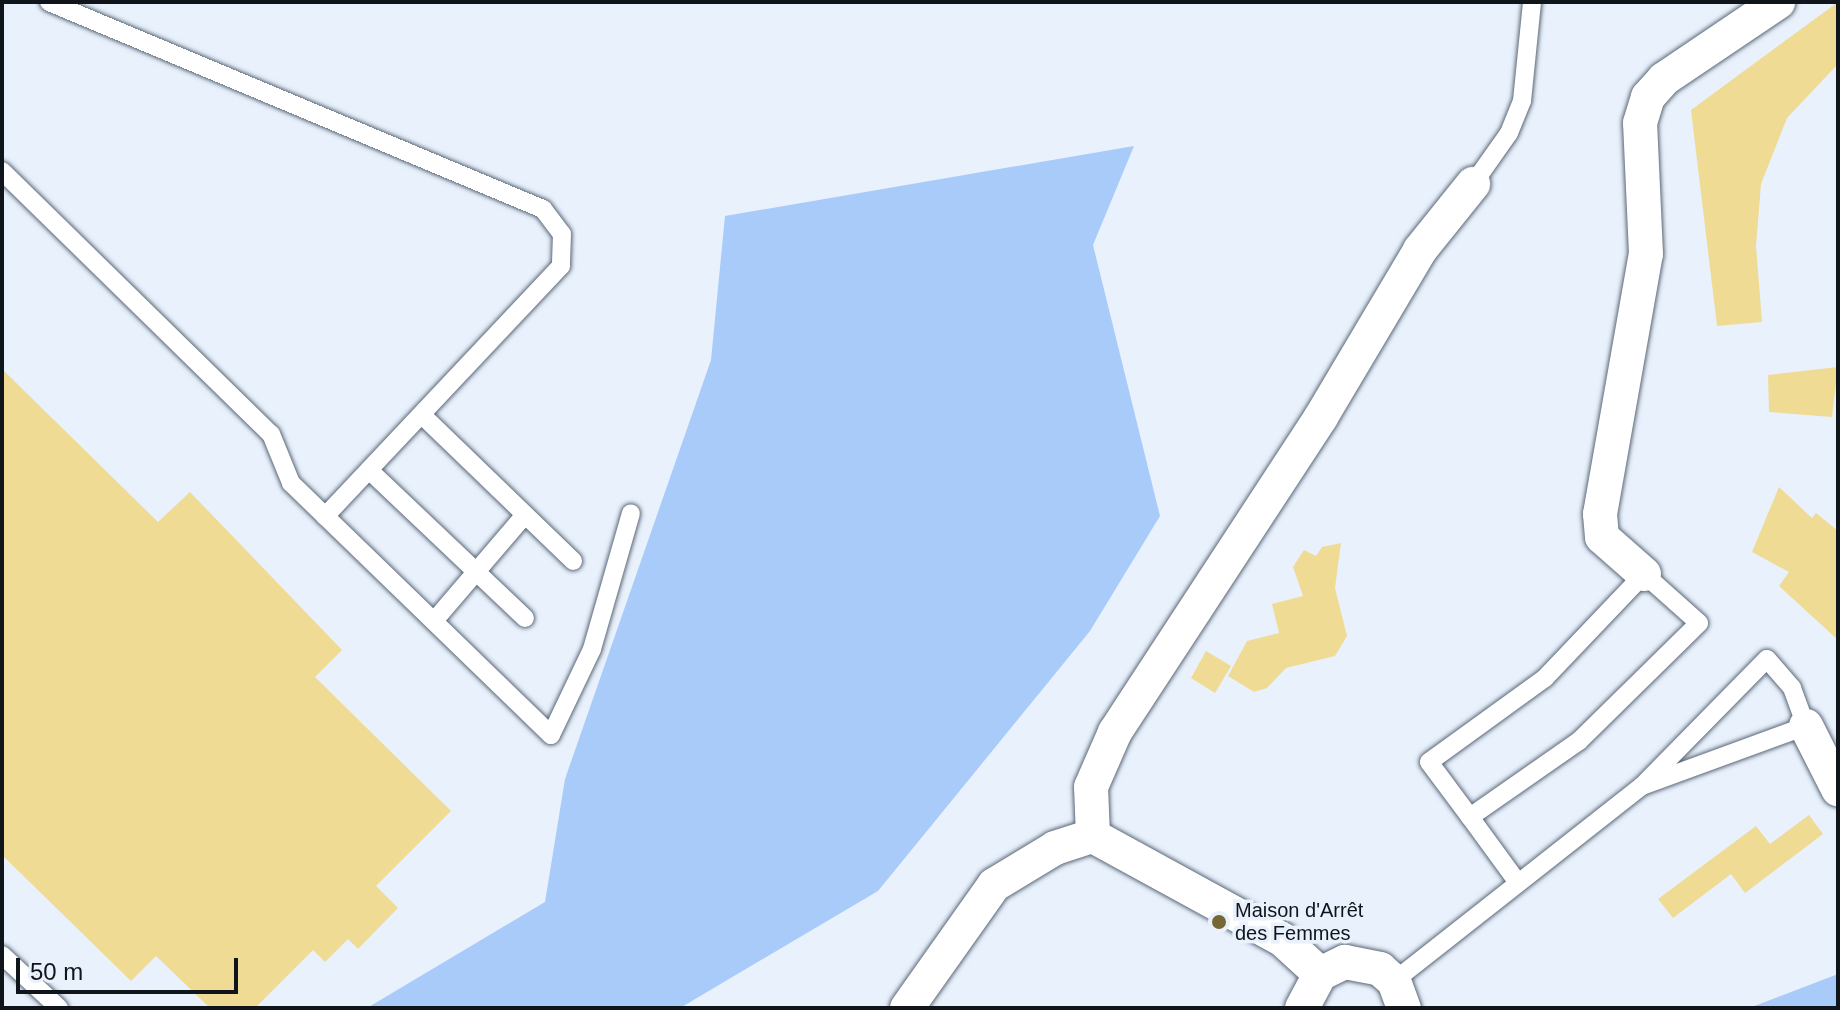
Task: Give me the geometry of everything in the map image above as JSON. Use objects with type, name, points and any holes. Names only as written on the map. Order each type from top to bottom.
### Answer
[{"type":"street","points":[[1644,574],[1602,537],[1600,514],[1646,254],[1640,123],[1648,97],[1664,79],[1778,2]]},
{"type":"street","points":[[1093,836],[1091,787],[1115,732],[1321,417],[1420,250],[1473,184]]},
{"type":"street","points":[[1806,726],[1838,789]]},
{"type":"street","points":[[907,1008],[994,885],[1055,848],[1093,836],[1283,940],[1320,974]]},
{"type":"street","points":[[1302,1008],[1320,974],[1345,962],[1363,962],[1399,995]]},
{"type":"lane","points":[[49,2],[543,209],[562,234],[561,266],[325,516]]},
{"type":"lane","points":[[1473,184],[1509,133],[1522,101],[1532,2]]},
{"type":"lane","points":[[2,171],[271,434],[291,483],[551,735],[592,649],[631,513]]},
{"type":"lane","points":[[422,415],[573,561]]},
{"type":"lane","points":[[369,470],[479,569],[525,618]]},
{"type":"lane","points":[[434,621],[524,516]]},
{"type":"lane","points":[[1470,817],[1579,741],[1699,623],[1644,574],[1545,678],[1429,762],[1516,880]]},
{"type":"lane","points":[[1399,995],[1516,880],[1642,786],[1767,659],[1792,688],[1806,726],[1642,786]]},
{"type":"lane","points":[[2,955],[59,1008]]},
{"type":"shaded area","points":[[1134,146],[1093,245],[1160,516],[1090,631],[878,891],[680,1008],[367,1008],[545,902],[565,779],[711,360],[725,216]]},
{"type":"shaded area","points":[[1838,974],[1838,1008],[1749,1008]]},
{"type":"building","points":[[1838,2],[1838,64],[1787,118],[1761,184],[1756,246],[1762,322],[1717,326],[1691,110]]},
{"type":"building","points":[[1838,367],[1832,417],[1769,412],[1768,375]]},
{"type":"building","points":[[2,369],[158,522],[190,492],[342,650],[315,677],[451,811],[376,886],[398,908],[358,949],[348,939],[325,962],[313,950],[255,1008],[210,1008],[156,956],[131,981],[2,855]]},
{"type":"building","points":[[1779,487],[1812,518],[1816,513],[1838,531],[1838,640],[1779,586],[1789,572],[1752,552]]},
{"type":"building","points":[[1341,543],[1335,588],[1347,636],[1335,656],[1286,668],[1267,688],[1254,692],[1228,676],[1247,641],[1279,633],[1272,604],[1303,596],[1293,567],[1304,550],[1316,556],[1322,547]]},
{"type":"building","points":[[1206,651],[1231,666],[1215,693],[1191,678]]},
{"type":"building","points":[[1809,815],[1823,834],[1745,893],[1731,874],[1673,918],[1658,899],[1756,826],[1770,844]]},
{"type":"place","name":"Maison d'Arrêt des Femmes","points":[[1219,922]]}]
